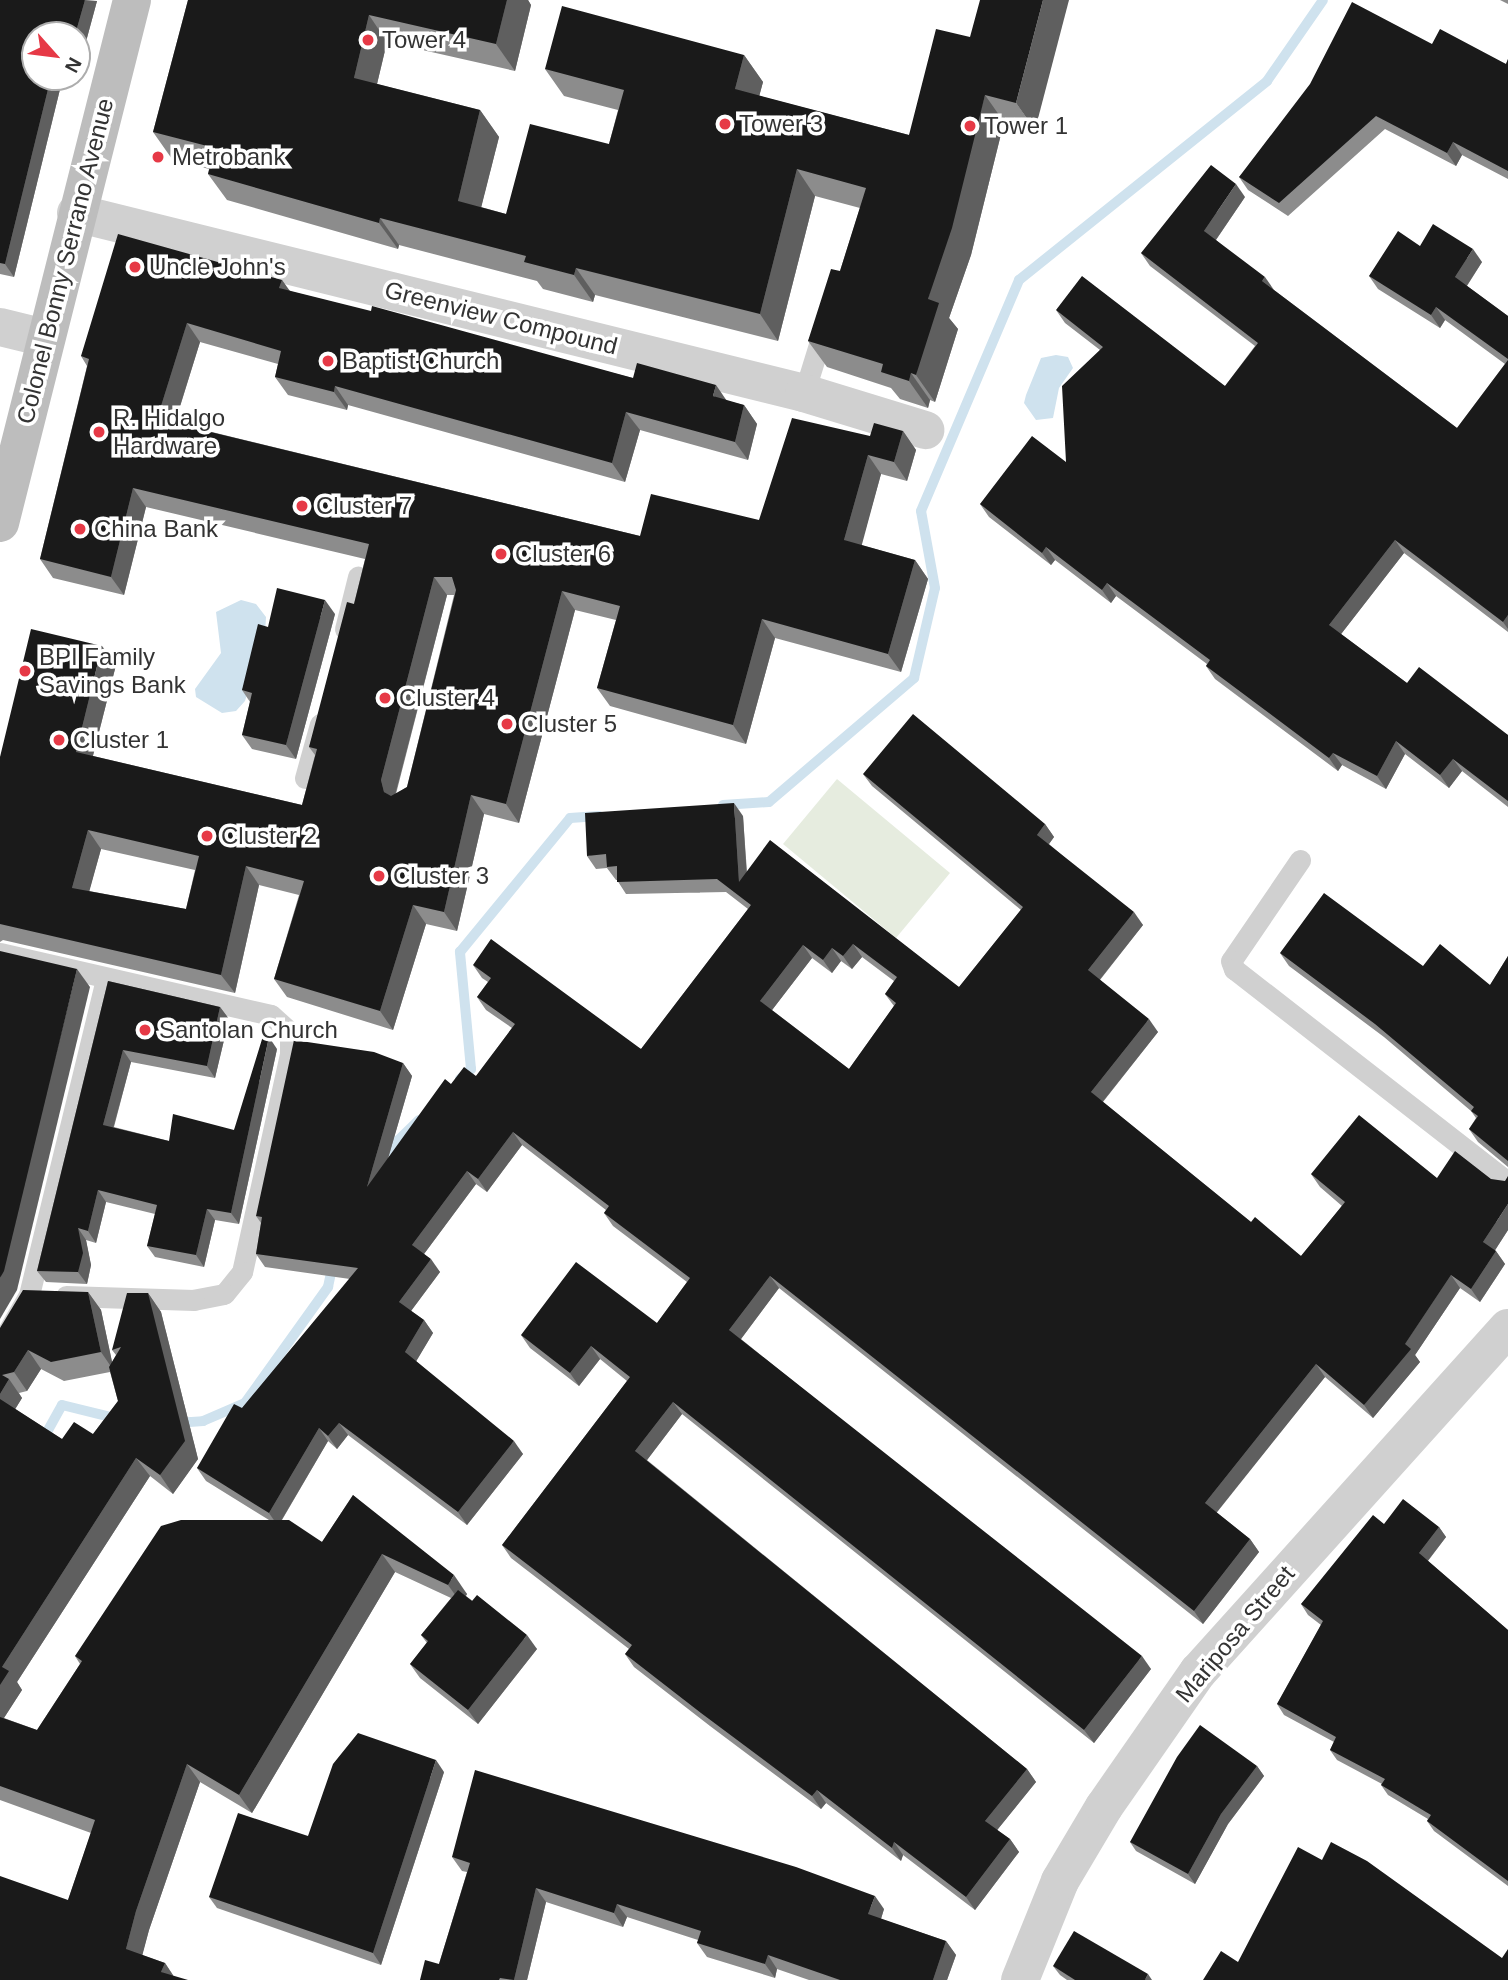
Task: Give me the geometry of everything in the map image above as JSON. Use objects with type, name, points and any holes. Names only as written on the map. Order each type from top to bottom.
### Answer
[{"type":"main road","name":"Colonel Bonny Serrano Avenue","points":[[0,523],[6,476],[45,338],[132,0]]},
{"type":"street","name":"Greenview Compound","points":[[76,213],[804,393],[925,430]]},
{"type":"street","points":[[0,327],[45,338]]},
{"type":"street","name":"Mariposa Street","points":[[1030,1976],[1066,1870],[1104,1807],[1198,1672],[1508,1328]]},
{"type":"lane","points":[[804,393],[830,309]]},
{"type":"lane","points":[[341,644],[358,576]]},
{"type":"lane","points":[[306,778],[327,697]]},
{"type":"lane","points":[[1300,860],[1231,961],[1234,969],[1508,1182]]},
{"type":"lane","points":[[0,953],[271,1015],[290,1032],[290,1054],[242,1272],[224,1294],[194,1300],[29,1295]]},
{"type":"lane","points":[[0,1345],[29,1295],[106,979]]},
{"type":"shaded area","points":[[837,779],[950,873],[896,938],[783,844]]},
{"type":"water","points":[[1056,355],[1068,357],[1073,368],[1059,388],[1053,418],[1036,420],[1024,403],[1026,395],[1041,358]]},
{"type":"water","points":[[241,600],[256,604],[266,617],[265,634],[245,701],[236,711],[222,713],[196,697],[195,689],[221,653],[216,612]]},
{"type":"building","points":[[0,0],[85,0],[79,21],[21,21],[21,91],[48,91],[5,264],[0,263]]},
{"type":"building","points":[[188,0],[507,0],[496,44],[369,15],[354,78],[480,110],[458,201],[506,214],[530,124],[609,144],[624,90],[545,69],[562,6],[744,55],[735,89],[909,135],[936,29],[970,37],[980,0],[1043,0],[1016,103],[985,95],[952,228],[928,299],[939,303],[916,375],[911,373],[909,381],[881,372],[883,364],[808,341],[831,269],[840,271],[866,188],[797,169],[760,314],[576,268],[574,275],[524,262],[526,256],[380,218],[379,223],[208,174],[215,148],[153,132]]},
{"type":"building","points":[[1352,2],[1432,44],[1440,29],[1506,64],[1508,59],[1508,171],[1453,142],[1447,153],[1376,116],[1279,203],[1239,177],[1310,84]]},
{"type":"building","points":[[1211,165],[1236,184],[1204,231],[1265,277],[1262,281],[1457,428],[1508,360],[1508,615],[1503,622],[1395,540],[1329,625],[1407,683],[1419,667],[1508,735],[1508,801],[1453,759],[1440,775],[1396,741],[1377,776],[1333,753],[1329,758],[1206,666],[1210,660],[1107,583],[1102,590],[1046,547],[1042,553],[980,504],[1032,436],[1066,462],[1062,386],[1103,347],[1056,310],[1082,276],[1225,386],[1258,343],[1141,253]]},
{"type":"building","points":[[1433,224],[1473,249],[1455,277],[1508,316],[1508,359],[1436,307],[1431,315],[1369,276],[1398,231],[1420,246]]},
{"type":"building","points":[[118,234],[282,280],[279,288],[371,311],[372,306],[633,378],[637,363],[716,385],[713,396],[744,405],[735,442],[626,412],[612,463],[335,386],[334,392],[275,377],[281,351],[187,323],[157,419],[640,536],[651,494],[759,520],[792,418],[870,436],[874,423],[903,431],[894,462],[868,455],[844,540],[915,560],[888,654],[762,619],[733,725],[597,688],[620,606],[562,591],[506,804],[471,795],[444,912],[413,905],[380,1011],[274,979],[304,881],[246,866],[221,975],[0,924],[0,757],[31,629],[102,646],[76,752],[302,805],[317,749],[309,747],[347,602],[354,604],[369,544],[133,488],[111,577],[40,559],[89,359],[81,356]],"holes":[[[434,577],[452,577],[456,590],[407,787],[391,796],[384,792],[381,780]],[[88,830],[199,856],[186,909],[72,888]]]},
{"type":"building","points":[[277,588],[325,600],[286,745],[242,735],[252,693],[242,690],[258,624],[268,627]]},
{"type":"building","points":[[913,714],[1045,824],[1037,835],[1134,912],[1088,970],[1149,1019],[1091,1092],[1251,1222],[1255,1217],[1301,1256],[1345,1202],[1311,1174],[1359,1115],[1437,1178],[1455,1151],[1491,1179],[1505,1181],[1508,1176],[1508,1204],[1483,1242],[1496,1251],[1471,1289],[1451,1275],[1405,1344],[1411,1349],[1364,1405],[1316,1364],[1205,1503],[1250,1539],[1194,1611],[770,1276],[729,1330],[1142,1656],[1084,1730],[673,1402],[635,1451],[1027,1769],[985,1821],[1010,1839],[966,1897],[894,1842],[892,1848],[817,1790],[812,1796],[701,1713],[625,1654],[632,1645],[502,1545],[630,1377],[591,1346],[570,1373],[521,1335],[576,1262],[657,1323],[690,1278],[604,1213],[609,1206],[513,1132],[478,1179],[467,1171],[412,1245],[431,1259],[399,1302],[424,1320],[405,1352],[514,1441],[458,1512],[339,1423],[328,1436],[319,1428],[269,1513],[197,1468],[234,1404],[242,1408],[358,1268],[256,1254],[262,1217],[256,1216],[294,1040],[374,1052],[403,1063],[367,1187],[445,1079],[451,1084],[464,1067],[476,1076],[515,1024],[477,997],[491,978],[473,965],[491,939],[641,1049],[751,905],[717,879],[617,882],[617,866],[607,867],[606,854],[587,856],[585,813],[734,803],[739,882],[770,840],[959,987],[1023,907],[863,774]],"holes":[[[853,944],[897,977],[885,994],[896,1003],[849,1069],[760,1001],[803,945],[823,960],[832,948],[843,956]]]},
{"type":"building","points":[[1324,893],[1423,966],[1440,944],[1490,985],[1508,956],[1508,1161],[1469,1129],[1478,1116],[1471,1111],[1474,1107],[1375,1024],[1280,953]]},
{"type":"building","points":[[0,951],[77,969],[4,1271],[0,1278]]},
{"type":"building","points":[[108,981],[220,1007],[207,1066],[123,1050],[103,1125],[169,1141],[173,1114],[234,1130],[263,1036],[269,1037],[231,1213],[207,1209],[196,1255],[147,1246],[157,1205],[98,1190],[88,1231],[78,1228],[83,1253],[78,1272],[37,1271]]},
{"type":"building","points":[[23,1290],[88,1292],[101,1352],[51,1362],[28,1350],[14,1372],[2,1375],[9,1379],[0,1394],[0,1328]]},
{"type":"building","points":[[127,1293],[148,1293],[185,1441],[160,1475],[136,1458],[2,1667],[9,1671],[0,1685],[0,1399],[62,1439],[74,1422],[93,1434],[118,1401],[109,1367],[121,1347],[112,1350]]},
{"type":"building","points":[[353,1495],[454,1575],[448,1585],[382,1554],[239,1795],[187,1764],[136,1911],[126,1949],[165,1963],[161,1972],[188,1980],[0,1980],[0,1876],[68,1900],[95,1820],[0,1786],[0,1717],[37,1730],[82,1661],[75,1656],[161,1526],[181,1520],[289,1520],[322,1542]]},
{"type":"building","points":[[1403,1499],[1439,1527],[1419,1553],[1508,1630],[1508,1881],[1427,1821],[1431,1815],[1381,1785],[1385,1779],[1330,1750],[1336,1737],[1277,1704],[1323,1621],[1301,1604],[1373,1515],[1384,1524]]},
{"type":"building","points":[[458,1590],[472,1601],[477,1595],[527,1635],[468,1710],[410,1664],[428,1641],[421,1635]]},
{"type":"building","points":[[1200,1725],[1257,1766],[1221,1814],[1188,1874],[1130,1842],[1177,1757]]},
{"type":"building","points":[[358,1733],[436,1760],[373,1953],[209,1897],[238,1813],[308,1836],[333,1764]]},
{"type":"building","points":[[475,1770],[796,1867],[875,1896],[868,1914],[946,1941],[933,1980],[840,1980],[768,1955],[765,1964],[697,1943],[701,1931],[617,1904],[614,1913],[536,1888],[514,1980],[420,1980],[425,1960],[439,1964],[470,1863],[452,1857]]},
{"type":"building","points":[[1331,1842],[1367,1861],[1502,1958],[1508,1949],[1508,1980],[1203,1980],[1221,1951],[1238,1962],[1298,1847],[1322,1860]]},
{"type":"building","points":[[1074,1931],[1148,1974],[1145,1980],[1075,1980],[1053,1966]]},
{"type":"waterway","points":[[723,805],[769,802],[914,678],[935,588],[921,511],[1019,280],[1267,81],[1323,0]]},
{"type":"waterway","points":[[460,1079],[471,1069],[460,952],[570,818],[599,816]]},
{"type":"waterway","points":[[383,1155],[419,1120]]},
{"type":"waterway","points":[[176,1423],[203,1421],[245,1403],[328,1287],[333,1263]]},
{"type":"waterway","points":[[42,1441],[62,1405],[119,1419]]},
{"type":"place","name":"Tower 4","points":[[368,40]]},
{"type":"place","name":"Tower 3","points":[[725,124]]},
{"type":"place","name":"Tower 1","points":[[970,126]]},
{"type":"place","name":"Metrobank","points":[[158,157]]},
{"type":"place","name":"Uncle John's","points":[[135,267]]},
{"type":"place","name":"Baptist Church","points":[[328,361]]},
{"type":"place","name":"R. Hidalgo Hardware","points":[[99,432]]},
{"type":"place","name":"Cluster 7","points":[[302,506]]},
{"type":"place","name":"China Bank","points":[[80,529]]},
{"type":"place","name":"Cluster 6","points":[[501,554]]},
{"type":"place","name":"BPI Family Savings Bank","points":[[25,671]]},
{"type":"place","name":"Cluster 4","points":[[385,698]]},
{"type":"place","name":"Cluster 5","points":[[507,724]]},
{"type":"place","name":"Cluster 1","points":[[59,740]]},
{"type":"place","name":"Cluster 2","points":[[207,836]]},
{"type":"place","name":"Cluster 3","points":[[379,876]]},
{"type":"place","name":"Santolan Church","points":[[145,1030]]}]
